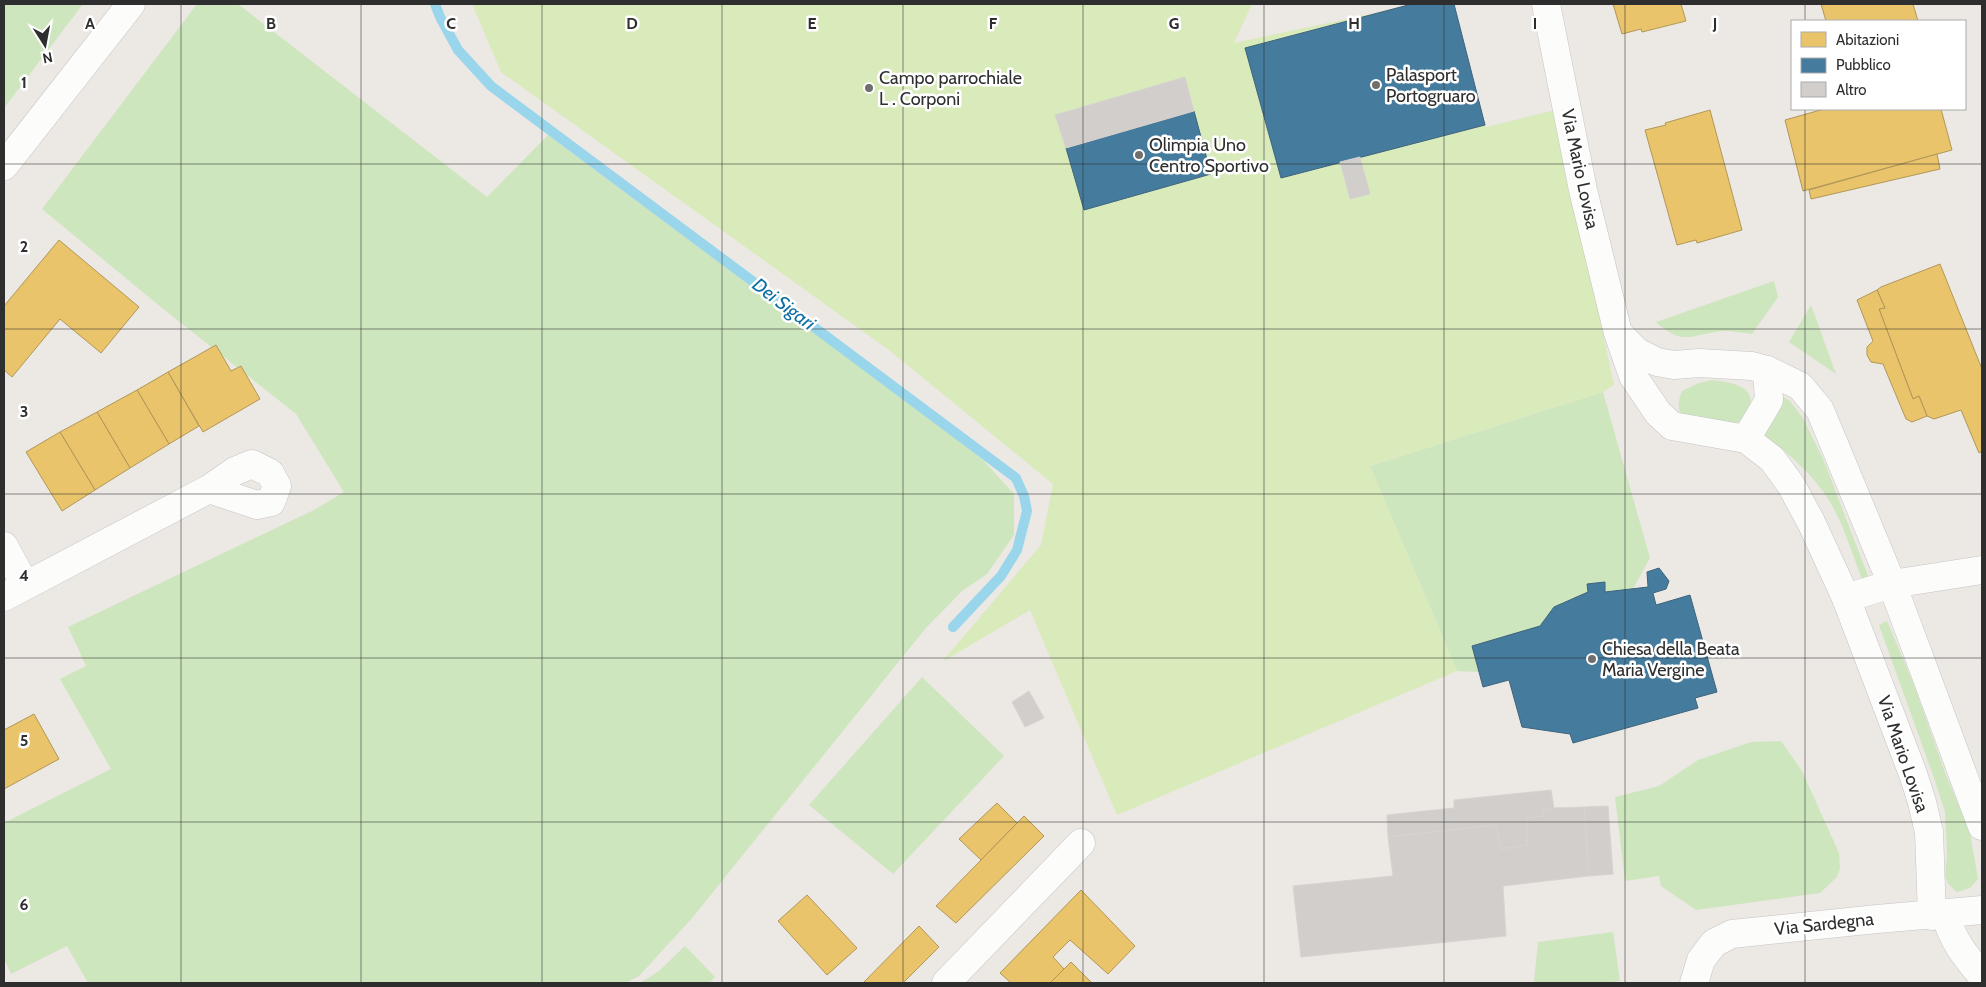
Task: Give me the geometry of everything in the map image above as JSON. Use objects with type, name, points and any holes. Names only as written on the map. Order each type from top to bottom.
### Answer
[{"type":"street","points":[[4,166],[131,4]]},
{"type":"street","name":"Via Mario Lovisa","points":[[1546,4],[1583,190],[1618,334],[1633,376],[1658,414],[1672,426],[1746,439],[1772,459],[1792,485],[1812,522],[1846,598],[1913,774],[1922,802],[1928,832],[1938,915],[1961,951],[1982,976]]},
{"type":"street","points":[[1618,334],[1637,352],[1658,362],[1674,365],[1698,363],[1752,366],[1767,370],[1800,386],[1820,410],[1892,584],[1982,826]]},
{"type":"street","points":[[1746,439],[1769,400],[1767,370]]},
{"type":"street","points":[[4,546],[14,591],[209,489]]},
{"type":"street","points":[[1846,598],[1892,584],[1982,570]]},
{"type":"street","points":[[946,983],[1081,842]]},
{"type":"street","name":"Via Sardegna","points":[[1694,983],[1701,960],[1714,943],[1732,934],[1982,910]]},
{"type":"green space","points":[[4,4],[83,4],[4,108]]},
{"type":"green space","points":[[197,4],[238,4],[487,197],[548,135],[936,423],[983,460],[1014,494],[1014,535],[987,574],[962,591],[925,629],[693,917],[639,976],[626,983],[88,983],[67,946],[11,974],[4,959],[4,823],[111,769],[60,679],[86,666],[68,627],[314,510],[344,492],[296,414],[162,308],[42,209]]},
{"type":"green space","points":[[472,4],[1252,4],[1234,43],[1418,4],[1449,4],[1486,127],[1555,110],[1614,385],[1603,392],[1370,466],[1457,671],[1117,815],[1030,610],[942,662],[1041,545],[1053,484],[889,350],[501,72]]},
{"type":"green space","points":[[1774,281],[1778,297],[1752,334],[1725,331],[1682,337],[1674,335],[1656,322]]},
{"type":"green space","points":[[1811,305],[1836,374],[1789,342]]},
{"type":"green space","points":[[1712,380],[1739,386],[1749,394],[1751,400],[1750,407],[1747,414],[1739,422],[1727,424],[1685,420],[1680,413],[1679,399],[1682,391],[1699,383]]},
{"type":"green space","points":[[1603,392],[1650,558],[1633,589],[1605,592],[1604,582],[1587,584],[1588,592],[1554,607],[1540,626],[1472,646],[1479,672],[1457,671],[1370,466]]},
{"type":"green space","points":[[1779,394],[1790,401],[1803,418],[1824,461],[1870,581],[1863,582],[1840,521],[1821,488],[1791,456],[1757,429]]},
{"type":"green space","points":[[1887,621],[1914,685],[1946,775],[1970,833],[1978,879],[1970,888],[1957,892],[1948,884],[1945,876],[1947,855],[1945,812],[1879,625]]},
{"type":"green space","points":[[922,677],[1004,756],[893,874],[809,805]]},
{"type":"green space","points":[[1781,741],[1802,771],[1839,853],[1840,868],[1837,877],[1820,893],[1696,910],[1661,886],[1659,876],[1625,881],[1615,797],[1659,786],[1698,760],[1751,742]]},
{"type":"green space","points":[[1613,932],[1620,981],[1605,983],[1524,983],[1534,982],[1538,942]]},
{"type":"green space","points":[[685,946],[715,977],[709,983],[640,983],[659,971]]},
{"type":"building: Abitazioni","points":[[1613,4],[1681,4],[1686,21],[1642,32],[1641,29],[1622,34]]},
{"type":"building: Abitazioni","points":[[1821,4],[1913,4],[1918,20],[1826,20]]},
{"type":"building: Abitazioni","points":[[1710,110],[1742,230],[1697,243],[1696,240],[1677,245],[1645,130]]},
{"type":"building: Abitazioni","points":[[1820,110],[1941,110],[1952,150],[1803,191],[1785,120]]},
{"type":"building: Abitazioni","points":[[1937,154],[1940,169],[1811,199],[1809,190]]},
{"type":"building: Abitazioni","points":[[59,240],[139,307],[101,353],[60,319],[12,377],[4,370],[4,306]]},
{"type":"building: Abitazioni","points":[[1940,264],[1982,369],[1982,451],[1979,453],[1961,410],[1934,419],[1927,416],[1919,396],[1913,399],[1879,309],[1885,308],[1877,290],[1881,287]]},
{"type":"building: Abitazioni","points":[[1877,290],[1885,308],[1879,309],[1913,399],[1919,396],[1927,416],[1912,422],[1906,419],[1883,364],[1871,362],[1867,355],[1867,347],[1873,341],[1857,300]]},
{"type":"building: Abitazioni","points":[[216,345],[231,371],[241,366],[260,399],[203,432],[168,372]]},
{"type":"building: Abitazioni","points":[[168,372],[199,426],[169,444],[137,390]]},
{"type":"building: Abitazioni","points":[[137,390],[169,444],[130,468],[97,412]]},
{"type":"building: Abitazioni","points":[[97,412],[130,468],[95,490],[60,432]]},
{"type":"building: Abitazioni","points":[[60,432],[95,490],[62,511],[26,452]]},
{"type":"building: Abitazioni","points":[[34,714],[59,759],[4,789],[4,730]]},
{"type":"building: Abitazioni","points":[[997,803],[1017,823],[981,860],[959,839]]},
{"type":"building: Abitazioni","points":[[1024,816],[1044,836],[956,923],[936,906]]},
{"type":"building: Abitazioni","points":[[1081,890],[1135,946],[1108,974],[1070,940],[1053,957],[1064,969],[1050,983],[1011,983],[1000,973]]},
{"type":"building: Abitazioni","points":[[807,895],[857,948],[827,975],[778,921]]},
{"type":"building: Abitazioni","points":[[919,926],[939,947],[903,983],[863,983]]},
{"type":"building: Abitazioni","points":[[1071,962],[1092,983],[1050,983]]},
{"type":"building: Pubblico","points":[[1412,4],[1454,4],[1485,125],[1281,178],[1245,48]]},
{"type":"building: Pubblico","points":[[1194,111],[1211,174],[1084,210],[1066,148]]},
{"type":"building: Pubblico","name":"Chiesa della Beata Maria Vergine","points":[[1659,568],[1669,581],[1666,589],[1653,593],[1656,605],[1690,595],[1717,692],[1695,698],[1698,708],[1573,743],[1570,734],[1522,727],[1509,680],[1483,687],[1472,646],[1540,626],[1554,607],[1588,592],[1587,584],[1605,582],[1605,592],[1648,587],[1647,572]]},
{"type":"building: Altro","points":[[1185,77],[1194,111],[1066,148],[1055,115]]},
{"type":"building: Altro","points":[[1360,157],[1370,194],[1350,199],[1340,162]]},
{"type":"building: Altro","points":[[1029,691],[1044,718],[1025,727],[1012,702]]},
{"type":"building: Altro","points":[[1551,790],[1554,808],[1543,811],[1543,816],[1527,818],[1527,845],[1501,849],[1496,825],[1388,837],[1387,815],[1454,808],[1454,800]]},
{"type":"building: Altro","points":[[1608,806],[1613,874],[1589,876],[1584,807]]},
{"type":"building: Altro","points":[[1584,807],[1589,876],[1503,886],[1506,936],[1301,957],[1293,886],[1393,876],[1388,837],[1496,825],[1501,849],[1527,845],[1527,818],[1543,816],[1543,811],[1554,808]]},
{"type":"waterway","name":"Dei Sigari","points":[[435,4],[458,50],[491,86],[1016,478],[1024,496],[1027,511],[1017,550],[1001,576],[953,627]]},
{"type":"place","name":"Palasport Portogruaro","points":[[1376,85]]},
{"type":"place","name":"Campo parrochiale L . Corponi","points":[[869,88]]},
{"type":"place","name":"Olimpia Uno Centro Sportivo","points":[[1139,155]]},
{"type":"place","name":"Chiesa della Beata Maria Vergine","points":[[1592,659]]}]
